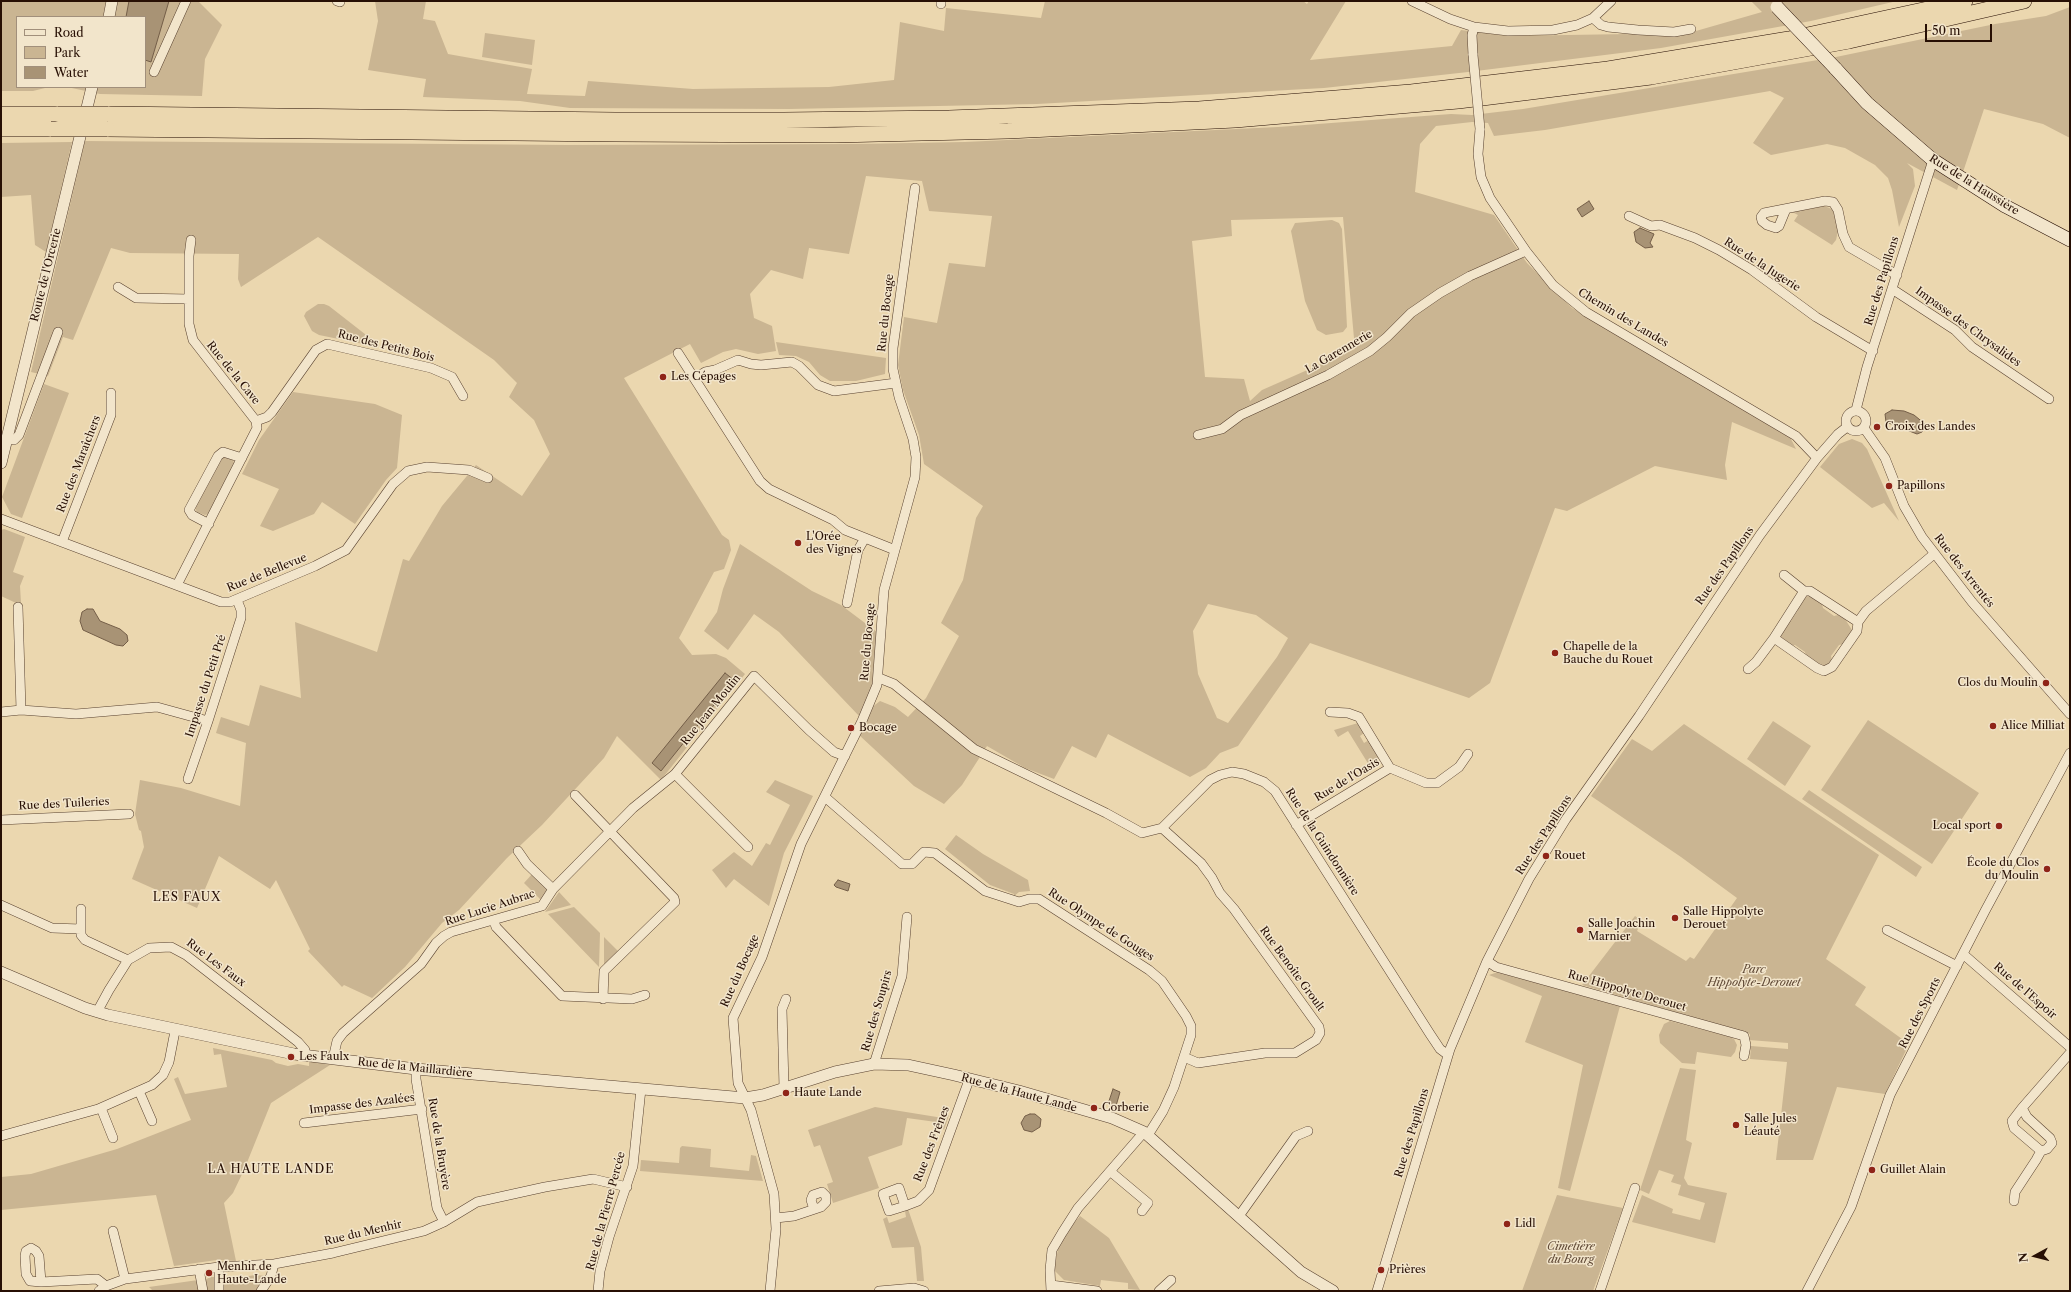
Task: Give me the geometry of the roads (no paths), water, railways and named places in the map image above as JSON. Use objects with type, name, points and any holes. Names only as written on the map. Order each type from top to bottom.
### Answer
[{"type":"highway","points":[[1,129],[51,129],[108,121],[883,120],[1005,117],[1191,109],[1411,92],[1650,63],[1764,44],[1965,1]]},
{"type":"highway","points":[[1,114],[58,114],[108,121],[616,134],[835,134],[1062,129],[1258,119],[1458,101],[1651,77],[1849,41],[2024,1]]},
{"type":"main road","name":"Rue de la Haussière","points":[[1774,4],[1868,103],[1933,160],[2005,206],[2070,240]]},
{"type":"street","points":[[108,16],[112,1]]},
{"type":"street","points":[[154,72],[186,1]]},
{"type":"street","points":[[1412,1],[1450,19],[1474,27],[1508,31],[1553,30],[1577,25],[1593,18],[1611,1]]},
{"type":"street","points":[[1593,18],[1600,25],[1608,27],[1674,32],[1691,29]]},
{"type":"street","name":"Chemin des Landes","points":[[1474,27],[1472,35],[1480,129],[1478,154],[1481,177],[1490,198],[1526,251],[1553,285],[1586,312],[1796,436],[1817,458]]},
{"type":"street","name":"Route de l'Orcerie","points":[[1,463],[92,88]]},
{"type":"street","name":"Rue des Papillons","points":[[1856,410],[1867,367],[1933,160]]},
{"type":"street","name":"Rue du Bocage","points":[[770,1291],[776,1218],[774,1194],[751,1110],[738,1083],[732,1030],[734,1014],[762,957],[801,844],[875,692],[879,678],[884,590],[915,477],[916,457],[913,439],[896,383],[893,369],[893,348],[915,188]]},
{"type":"street","points":[[1786,209],[1825,201],[1833,202],[1838,210],[1843,234],[1849,247],[1897,275]]},
{"type":"street","name":"Rue de la Jugerie","points":[[1629,216],[1651,226],[1660,225],[1695,238],[1719,250],[1746,267],[1816,317],[1873,351]]},
{"type":"street","name":"Rue de la Cave","points":[[177,586],[257,428],[256,421],[193,340],[190,324],[189,299],[189,256],[191,240]]},
{"type":"street","name":"La Garennerie","points":[[1198,435],[1222,429],[1241,415],[1328,375],[1370,351],[1387,338],[1411,313],[1440,294],[1470,276],[1526,251]]},
{"type":"street","points":[[118,287],[136,298],[189,299]]},
{"type":"street","name":"Impasse des Chrysalides","points":[[1892,289],[1955,330],[1972,347],[2049,400]]},
{"type":"street","points":[[6,439],[14,440],[19,435],[58,332]]},
{"type":"street","name":"Rue des Petits Bois","points":[[256,421],[267,417],[272,412],[316,350],[327,344],[431,368],[452,378],[463,396]]},
{"type":"street","points":[[678,353],[760,481],[769,489],[833,520],[845,530],[895,550]]},
{"type":"street","points":[[695,378],[705,372],[715,370],[738,360],[761,365],[792,362],[799,366],[818,385],[834,391],[896,383]]},
{"type":"street","name":"Rue des Maraîchers","points":[[62,542],[111,415],[111,393]]},
{"type":"street","points":[[1856,410],[1863,413],[1867,418],[1864,428],[1855,432],[1848,427],[1846,417],[1850,412],[1856,410]]},
{"type":"street","name":"Rue des Papillons","points":[[1377,1291],[1448,1055],[1487,960],[1529,879],[1566,819],[1639,716],[1750,551],[1817,458],[1838,434],[1848,427]]},
{"type":"street","name":"Rue des Arrentés","points":[[1864,428],[1885,458],[1904,506],[1934,554],[1972,602],[2070,714]]},
{"type":"street","points":[[209,524],[192,515],[190,510],[218,456],[223,452],[242,458]]},
{"type":"street","name":"Rue de Bellevue","points":[[1,519],[221,602],[237,600],[315,566],[346,550],[393,484],[408,472],[427,467],[469,470],[488,478]]},
{"type":"street","points":[[846,602],[858,550],[865,538]]},
{"type":"street","points":[[1774,638],[1817,668],[1824,671],[1832,667],[1857,631],[1858,622],[1866,611],[1934,554]]},
{"type":"street","points":[[1784,575],[1804,591],[1810,591],[1858,622]]},
{"type":"street","points":[[1748,669],[1756,662],[1774,638],[1804,591]]},
{"type":"street","name":"Impasse du Petit Pré","points":[[188,779],[241,618],[241,610],[237,600]]},
{"type":"street","points":[[18,607],[21,710]]},
{"type":"street","name":"Rue Jean Moulin","points":[[675,774],[754,676],[809,730],[834,752],[844,756]]},
{"type":"street","points":[[879,678],[894,684],[974,749],[1142,832],[1149,832],[1162,828]]},
{"type":"street","points":[[1,712],[21,710],[76,714],[157,708],[208,722]]},
{"type":"street","name":"Rue de l'Oasis","points":[[1330,712],[1348,713],[1359,717],[1390,768],[1426,783],[1437,783],[1459,768],[1468,754]]},
{"type":"street","name":"Rue des Sports","points":[[1807,1291],[1851,1207],[1890,1095],[2070,753]]},
{"type":"street","name":"Rue de l'Oasis","points":[[1296,825],[1390,768]]},
{"type":"street","name":"Rue de la Guindonnière","points":[[1162,828],[1210,780],[1232,772],[1253,776],[1264,782],[1275,791],[1430,1034],[1440,1049],[1448,1055]]},
{"type":"street","points":[[675,774],[748,847]]},
{"type":"street","name":"Rue Lucie Aubrac","points":[[333,1059],[337,1041],[343,1033],[421,964],[436,943],[444,936],[451,932],[494,921],[542,906],[553,890],[641,800],[675,774]]},
{"type":"street","points":[[575,795],[674,898],[675,902],[604,971],[603,999]]},
{"type":"street","name":"Rue Olympe de Gouges","points":[[825,797],[902,864],[912,864],[924,852],[935,853],[985,891],[1019,902],[1030,899],[1039,899],[1149,970],[1162,981],[1191,1026],[1191,1035],[1174,1087],[1166,1105],[1146,1133],[1078,1208],[1052,1250],[1051,1289]]},
{"type":"street","name":"Rue des Tuileries","points":[[1,820],[122,813],[129,814]]},
{"type":"street","name":"Rue Benoîte Groult","points":[[1162,828],[1201,863],[1212,878],[1220,893],[1234,909],[1319,1027],[1320,1033],[1316,1040],[1295,1053],[1265,1053],[1198,1063],[1184,1057]]},
{"type":"street","points":[[518,851],[527,864],[553,890]]},
{"type":"street","points":[[1,905],[52,928],[81,929]]},
{"type":"street","points":[[81,909],[81,935],[85,940],[128,960]]},
{"type":"street","name":"Rue des Soupirs","points":[[874,1064],[902,976],[907,917]]},
{"type":"street","points":[[494,921],[496,926],[562,996],[603,999],[632,999],[645,995]]},
{"type":"street","points":[[1887,930],[1957,966]]},
{"type":"street","name":"Rue Les Faux","points":[[97,1012],[128,960],[149,948],[164,946],[175,948],[270,1019],[303,1046],[305,1055]]},
{"type":"street","name":"Rue de l'Espoir","points":[[1963,954],[2070,1047]]},
{"type":"street","name":"Rue Hippolyte Derouet","points":[[1487,960],[1496,966],[1744,1036],[1746,1045],[1744,1056]]},
{"type":"street","name":"Rue de la Maillardière","points":[[1,972],[97,1012],[175,1031],[305,1055],[416,1069],[744,1098]]},
{"type":"street","points":[[784,1088],[782,1009],[786,999]]},
{"type":"street","points":[[1,1136],[101,1108],[152,1085],[163,1074],[169,1062],[175,1031]]},
{"type":"street","points":[[2041,1151],[2014,1128],[2012,1122],[2022,1108],[2070,1053]]},
{"type":"street","name":"Rue de la Haute Lande","points":[[744,1098],[763,1095],[834,1072],[874,1064],[908,1065],[1019,1091],[1112,1118],[1146,1133],[1302,1272],[1333,1291]]},
{"type":"street","name":"Rue de la Bruyère","points":[[416,1069],[416,1080],[422,1109],[437,1208],[444,1222]]},
{"type":"street","name":"Rue des Frênes","points":[[904,1206],[918,1201],[929,1190],[969,1080]]},
{"type":"street","name":"Rue de la Pierre Percée","points":[[598,1291],[600,1271],[609,1237],[633,1166],[641,1089]]},
{"type":"street","points":[[139,1091],[152,1121]]},
{"type":"street","points":[[101,1108],[113,1138]]},
{"type":"street","points":[[2014,1201],[2015,1192],[2041,1151],[2047,1149],[2052,1143],[2050,1138],[2027,1118],[2022,1108]]},
{"type":"street","name":"Impasse des Azalées","points":[[304,1123],[422,1109]]},
{"type":"street","points":[[1239,1216],[1296,1136],[1308,1131]]},
{"type":"street","points":[[1110,1172],[1148,1203],[1142,1211]]},
{"type":"street","name":"Rue du Menhir","points":[[102,1288],[125,1279],[199,1269],[274,1264],[333,1253],[424,1231],[444,1222],[477,1202],[545,1187],[593,1179],[627,1187]]},
{"type":"street","points":[[1600,1291],[1635,1188]]},
{"type":"street","points":[[776,1218],[794,1216],[814,1209]]},
{"type":"street","points":[[112,1231],[125,1279]]},
{"type":"street","points":[[261,1291],[272,1276],[274,1264]]},
{"type":"street","points":[[219,1267],[219,1291]]},
{"type":"street","points":[[199,1269],[203,1291]]},
{"type":"street","points":[[41,1282],[97,1279],[102,1288]]},
{"type":"street","points":[[1159,1291],[1170,1280]]},
{"type":"street","points":[[879,1291],[914,1288],[924,1291]]},
{"type":"street","points":[[1051,1289],[1096,1291]]},
{"type":"water","points":[[129,1],[169,1],[151,62],[146,60],[146,16],[126,16]]},
{"type":"water","points":[[1589,201],[1594,209],[1582,217],[1577,209]]},
{"type":"water","points":[[1640,228],[1654,234],[1650,243],[1653,247],[1645,248],[1636,242],[1634,232]]},
{"type":"water","points":[[1892,410],[1904,411],[1914,415],[1925,424],[1925,429],[1917,434],[1886,422],[1885,414]]},
{"type":"water","points":[[87,609],[93,609],[100,621],[120,629],[127,635],[128,641],[123,646],[116,645],[83,630],[80,621],[82,612]]},
{"type":"water","points":[[725,673],[734,680],[661,771],[652,763]]},
{"type":"water","points":[[838,880],[850,884],[848,891],[834,885]]},
{"type":"water","points":[[1113,1089],[1120,1092],[1116,1106],[1108,1104]]},
{"type":"water","points":[[1035,1114],[1041,1119],[1040,1127],[1032,1132],[1024,1130],[1021,1123],[1025,1116]]},
{"type":"place","name":"Les Cépages","points":[[663,377]]},
{"type":"place","name":"Croix des Landes","points":[[1877,427]]},
{"type":"place","name":"Papillons","points":[[1889,486]]},
{"type":"place","name":"L'Orée des Vignes","points":[[798,543]]},
{"type":"place","name":"Chapelle de la Bauche du Rouet","points":[[1555,653]]},
{"type":"place","name":"Clos du Moulin","points":[[2046,683]]},
{"type":"place","name":"Alice Milliat","points":[[1993,726]]},
{"type":"place","name":"Bocage","points":[[851,728]]},
{"type":"place","name":"Local sport","points":[[1999,826]]},
{"type":"place","name":"Rouet","points":[[1546,856]]},
{"type":"place","name":"École du Clos du Moulin","points":[[2047,869]]},
{"type":"place","name":"Salle Hippolyte Derouet","points":[[1675,918]]},
{"type":"place","name":"Salle Joachin Marnier","points":[[1580,930]]},
{"type":"place","name":"Les Faulx","points":[[291,1057]]},
{"type":"place","name":"Haute Lande","points":[[786,1093]]},
{"type":"place","name":"Corberie","points":[[1094,1108]]},
{"type":"place","name":"Salle Jules Léauté","points":[[1736,1125]]},
{"type":"place","name":"Guillet Alain","points":[[1872,1170]]},
{"type":"place","name":"Lidl","points":[[1507,1224]]},
{"type":"place","name":"Prières","points":[[1381,1270]]},
{"type":"place","name":"Menhir de Haute-Lande","points":[[209,1273]]},
{"type":"district","name":"LES FAUX","points":[[187,898]]},
{"type":"district","name":"LA HAUTE LANDE","points":[[271,1170]]},
{"type":"park label","name":"Parc Hippolyte-Derouet","points":[[1754,976]]},
{"type":"park label","name":"Cimetière du Bourg","points":[[1571,1253]]}]
